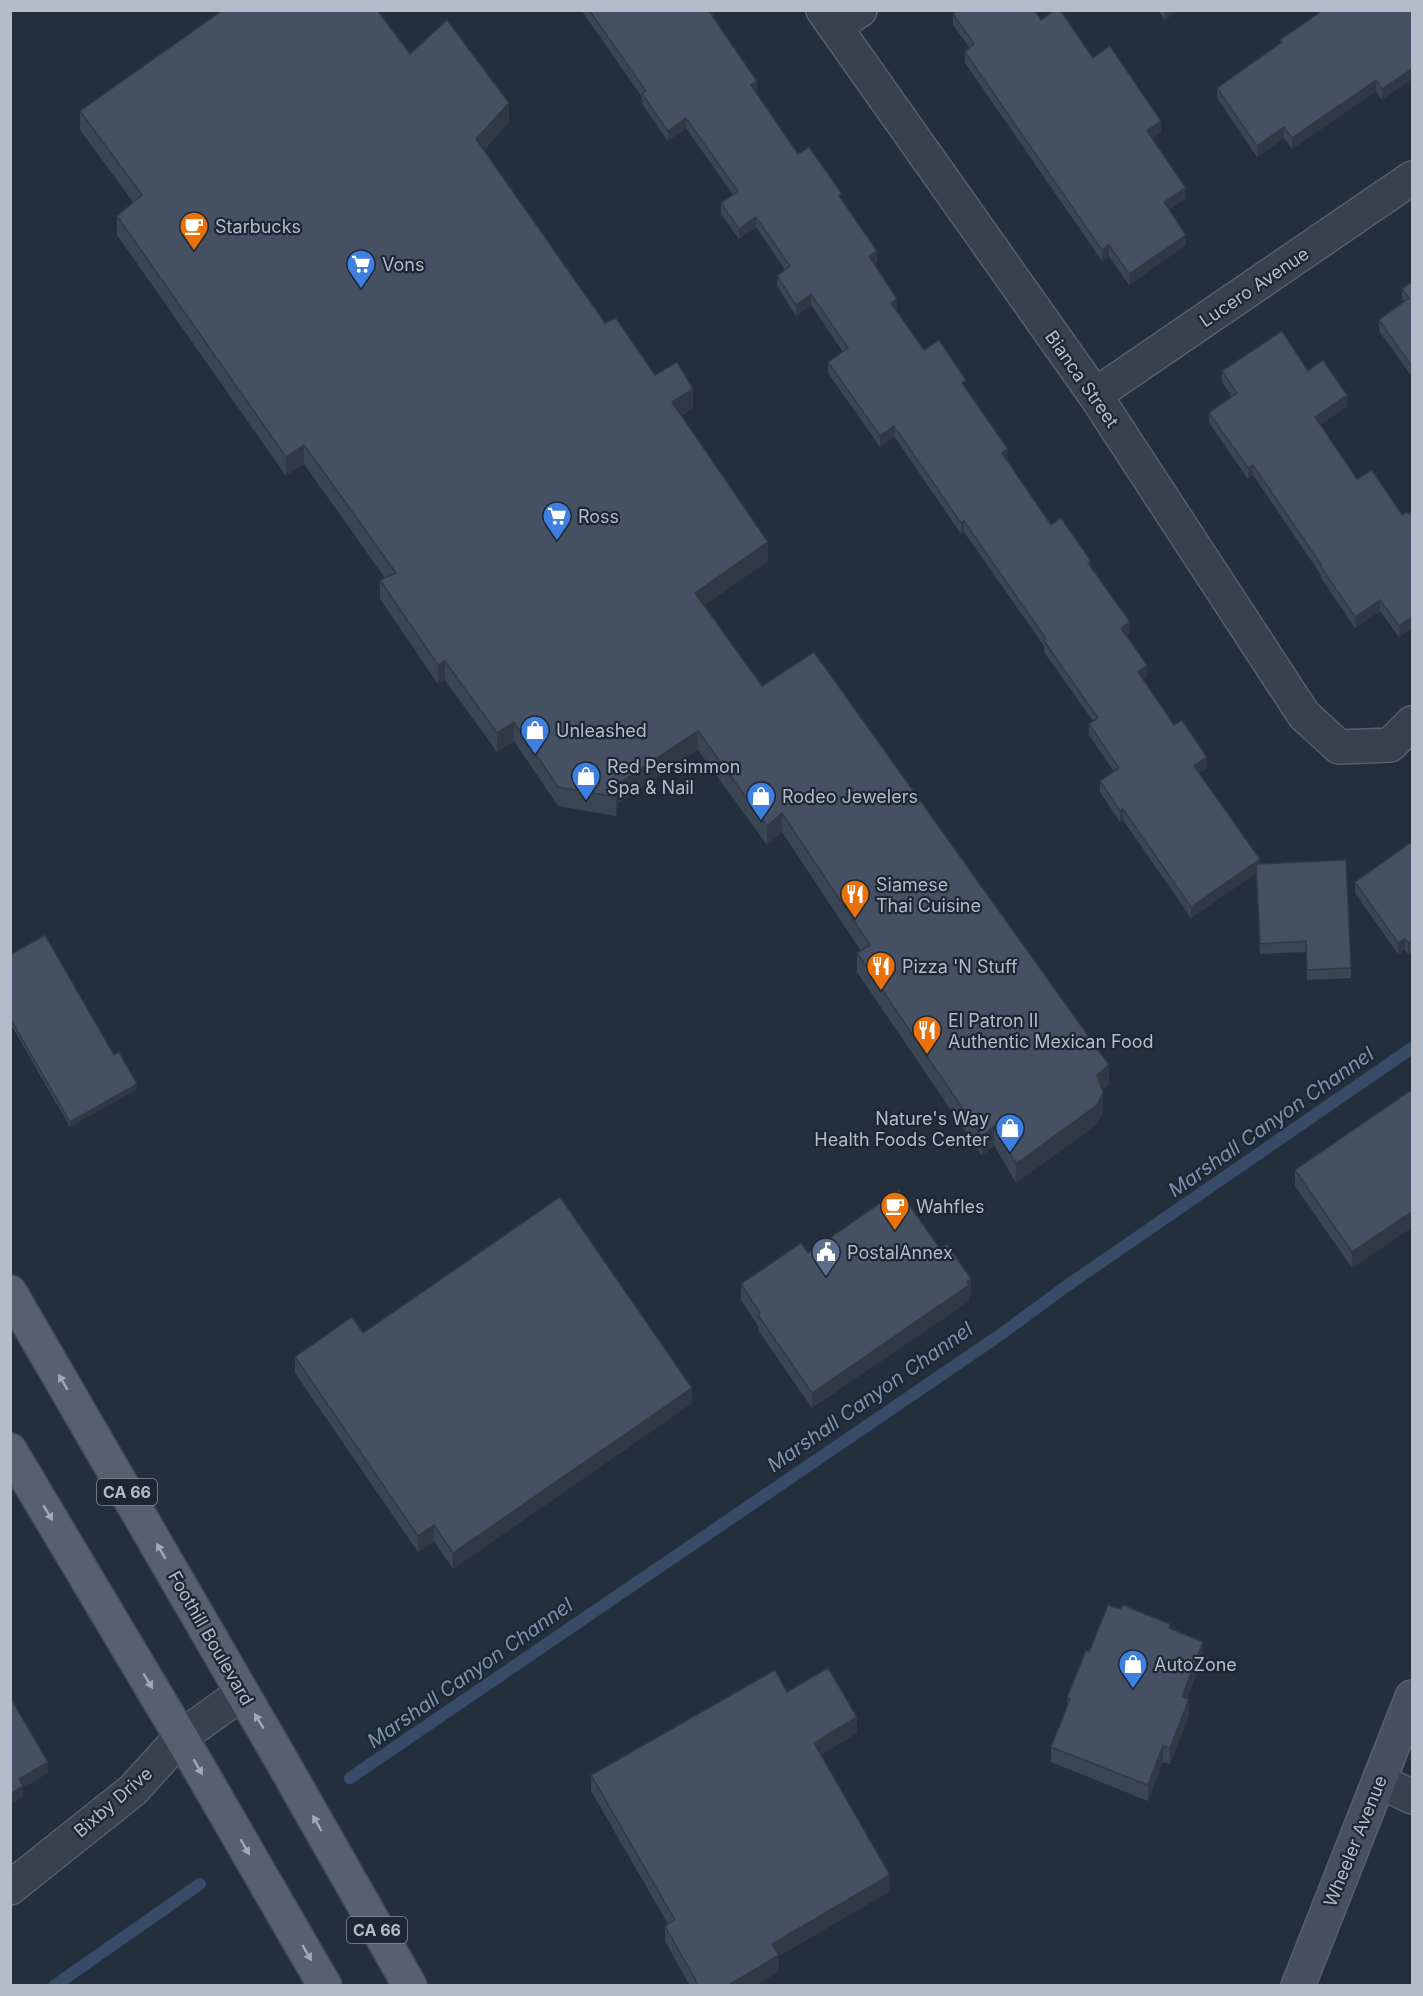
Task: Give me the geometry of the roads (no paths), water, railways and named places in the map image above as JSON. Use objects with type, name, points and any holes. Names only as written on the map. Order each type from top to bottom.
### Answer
[{"type":"main road","name":"Foothill Boulevard","points":[[10,1292],[410,1986]]},
{"type":"main road","points":[[10,1450],[181,1737],[325,1986]]},
{"type":"main road","name":"Wheeler Avenue","points":[[1298,1986],[1413,1697]]},
{"type":"street","name":"Bianca Street","points":[[839,16],[1095,395],[1304,715],[1339,747],[1390,745],[1413,723]]},
{"type":"street","name":"Lucero Avenue","points":[[1095,395],[1413,178]]},
{"type":"street","name":"Bixby Drive","points":[[10,1888],[133,1790],[181,1737],[242,1693]]},
{"type":"street","points":[[1380,1781],[1413,1797]]},
{"type":"waterway","name":"Marshall Canyon Channel","points":[[350,1778],[997,1337],[1068,1285],[1412,1048]]},
{"type":"waterway","name":"Marshall Canyon Channel","points":[[54,1986],[200,1884]]},
{"type":"place","name":"Starbucks","points":[[194,252]]},
{"type":"place","name":"Vons","points":[[361,290]]},
{"type":"place","name":"Ross","points":[[557,542]]},
{"type":"place","name":"Unleashed","points":[[535,756]]},
{"type":"place","name":"Red Persimmon Spa & Nail","points":[[586,802]]},
{"type":"place","name":"Rodeo Jewelers","points":[[761,822]]},
{"type":"place","name":"Siamese Thai Cuisine","points":[[855,920]]},
{"type":"place","name":"Pizza 'N Stuff","points":[[881,992]]},
{"type":"place","name":"El Patron II Authentic Mexican Food","points":[[927,1056]]},
{"type":"place","name":"Nature's Way Health Foods Center","points":[[1010,1154]]},
{"type":"place","name":"Wahfles","points":[[895,1232]]},
{"type":"place","name":"PostalAnnex","points":[[826,1278]]},
{"type":"place","name":"AutoZone","points":[[1133,1690]]}]
